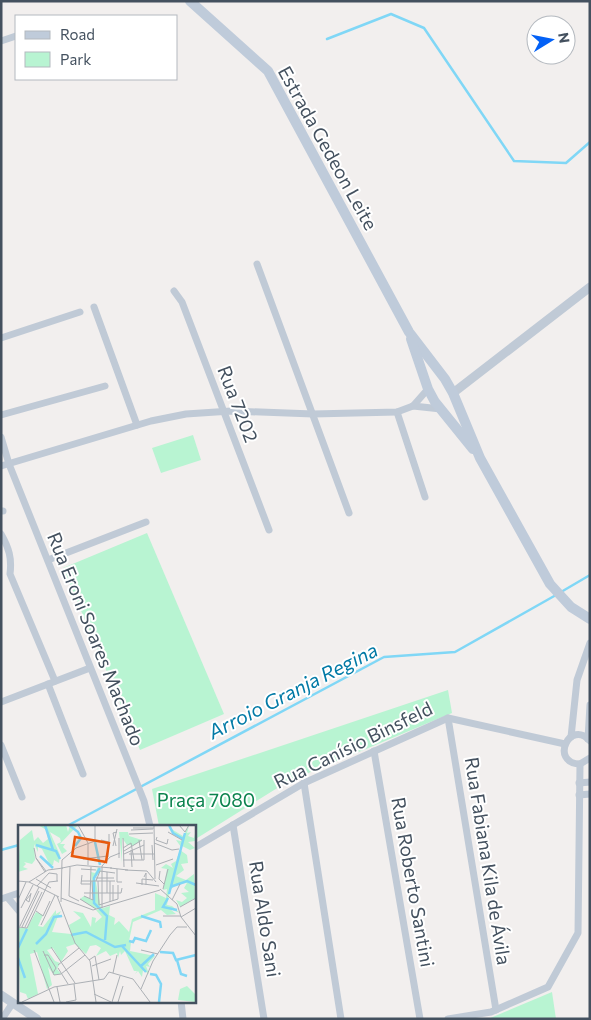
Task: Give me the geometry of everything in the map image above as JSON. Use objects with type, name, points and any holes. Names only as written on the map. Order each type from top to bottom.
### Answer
[{"type":"main road","name":"Estrada Gedeon Leite","points":[[190,1],[268,71],[409,332],[445,379],[453,393],[480,458],[550,584],[571,607],[590,619]]},
{"type":"main road","name":"Estrada Gedeon Leite","points":[[409,332],[428,389],[441,409],[480,458]]},
{"type":"main road","points":[[428,389],[435,381],[445,379]]},
{"type":"main road","points":[[441,409],[453,409],[457,405]]},
{"type":"street","points":[[1,41],[15,36]]},
{"type":"street","points":[[257,264],[350,513]]},
{"type":"street","points":[[453,393],[590,287]]},
{"type":"street","name":"Rua 7202","points":[[174,291],[182,302],[269,530]]},
{"type":"street","points":[[94,307],[137,425]]},
{"type":"street","points":[[1,338],[80,312]]},
{"type":"street","points":[[1,415],[105,386]]},
{"type":"street","points":[[413,406],[428,389]]},
{"type":"street","points":[[1,466],[137,425],[186,414],[222,411],[313,414],[397,412],[413,406],[441,409]]},
{"type":"street","points":[[397,412],[425,497]]},
{"type":"street","name":"Rua Eroni Soares Machado","points":[[1,437],[9,464],[144,801],[150,825]]},
{"type":"street","points":[[48,560],[146,522]]},
{"type":"street","points":[[1,534],[8,546],[11,560],[10,574],[52,683],[83,774]]},
{"type":"street","points":[[2,570],[10,574]]},
{"type":"street","points":[[590,643],[577,680],[570,737],[565,744],[564,752],[568,760],[580,764],[590,758]]},
{"type":"street","points":[[1,702],[90,668]]},
{"type":"street","points":[[570,737],[580,735],[589,740],[590,705]]},
{"type":"street","name":"Rua Canísio Binsfeld","points":[[195,847],[304,784],[448,718],[565,744]]},
{"type":"street","name":"Rua Fabiana Kila de Ávila","points":[[448,718],[496,1010]]},
{"type":"street","points":[[1,745],[22,797]]},
{"type":"street","name":"Rua Roberto Santini","points":[[374,751],[420,1019]]},
{"type":"street","points":[[448,1019],[496,1010],[548,987],[578,933],[580,764]]},
{"type":"street","points":[[579,783],[590,782]]},
{"type":"street","points":[[304,784],[341,1019]]},
{"type":"street","points":[[579,795],[590,794]]},
{"type":"street","name":"Rua Aldo Sani","points":[[233,825],[264,1019]]},
{"type":"street","points":[[18,893],[5,899],[18,910]]},
{"type":"street","points":[[1,995],[37,1019]]},
{"type":"street","points":[[181,1002],[183,1019]]},
{"type":"street","points":[[2,1019],[12,1004]]},
{"type":"green space","points":[[193,435],[201,460],[161,473],[152,448]]},
{"type":"green space","points":[[147,533],[224,714],[140,750],[63,568]]},
{"type":"green space","name":"Praça 7080","points":[[448,690],[452,713],[287,782],[195,839],[195,825],[159,825],[152,789]]},
{"type":"green space","points":[[552,992],[556,1019],[488,1019]]},
{"type":"waterway","points":[[327,39],[391,14],[424,28],[514,161],[566,163],[590,142]]},
{"type":"waterway","name":"Arroio Granja Regina","points":[[561,592],[590,575]]},
{"type":"waterway","name":"Arroio Granja Regina","points":[[69,825],[384,657],[455,652],[556,595]]},
{"type":"waterway","name":"Arroio Granja Regina","points":[[1,850],[18,845]]}]
